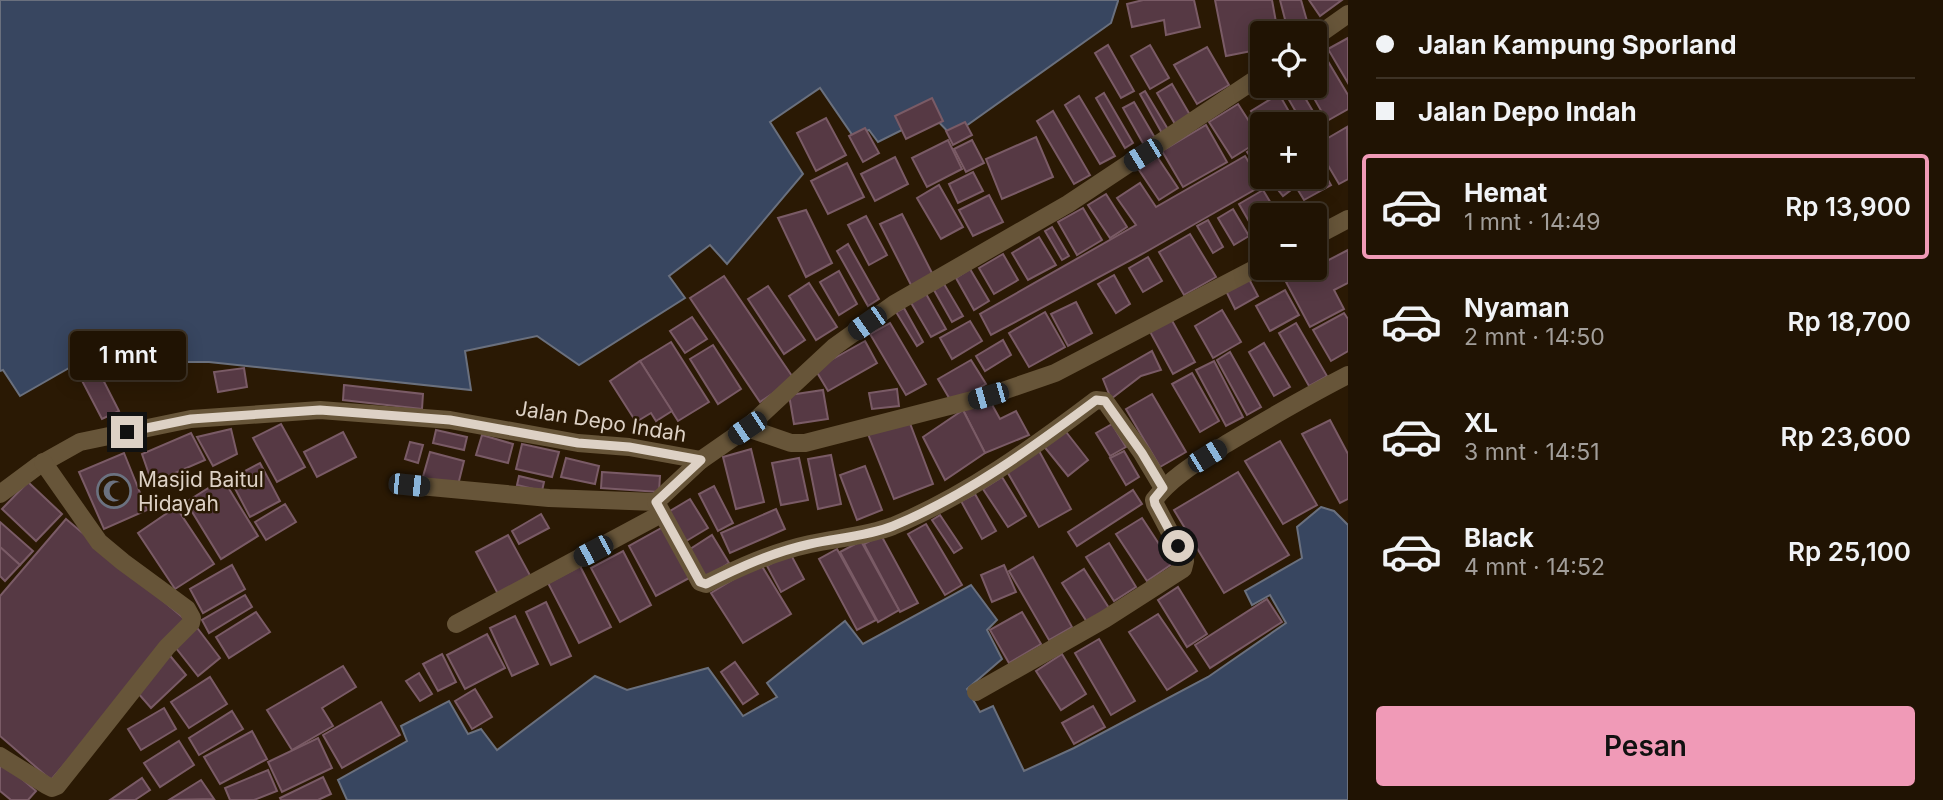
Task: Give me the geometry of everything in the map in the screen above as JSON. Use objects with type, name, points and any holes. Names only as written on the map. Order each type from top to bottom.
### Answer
[{"type":"street","points":[[1327,29],[1348,14]]},
{"type":"street","name":"Jalan Depo Indah","points":[[0,494],[43,462],[80,442],[191,419],[320,410],[450,420],[578,443],[629,447],[701,460],[747,428],[823,355],[894,304],[1068,204],[1250,83]]},
{"type":"street","points":[[1327,230],[1348,219]]},
{"type":"street","points":[[747,428],[791,443],[805,443],[944,409],[1022,386],[1104,349],[1250,271]]},
{"type":"street","points":[[976,692],[1105,619],[1183,569],[1185,561],[1155,504],[1154,499],[1163,488],[1248,431],[1348,374]]},
{"type":"street","points":[[659,508],[700,582],[706,584],[746,564],[777,553],[890,527],[915,516],[1004,465],[1096,400],[1105,401],[1163,488]]},
{"type":"street","points":[[456,624],[659,508],[701,460]]},
{"type":"street","points":[[0,756],[46,786],[57,786],[167,646],[191,623],[187,609],[99,542],[43,462]]},
{"type":"street","points":[[409,485],[659,508]]},
{"type":"water","points":[[0,0],[1118,1],[1111,23],[952,136],[932,115],[878,142],[869,130],[853,136],[820,88],[770,122],[803,174],[727,264],[710,245],[669,276],[685,298],[579,365],[537,336],[465,351],[471,390],[188,362],[111,344],[20,396],[3,370],[0,371]]},
{"type":"water","points":[[1321,507],[1334,511],[1348,525],[1348,800],[347,800],[338,780],[407,741],[401,726],[449,701],[468,734],[481,729],[497,750],[595,676],[627,690],[708,668],[743,716],[777,697],[767,683],[845,621],[863,644],[971,585],[997,620],[987,630],[1002,659],[967,689],[980,712],[993,706],[1024,771],[1074,748],[1208,677],[1286,623],[1270,595],[1252,605],[1245,591],[1302,558],[1297,527]]},
{"type":"building","points":[[1143,0],[1194,0],[1200,27],[1166,35],[1164,20],[1132,27],[1127,4]]},
{"type":"building","points":[[1215,0],[1272,0],[1276,21],[1250,21],[1250,51],[1226,56]]},
{"type":"building","points":[[1280,0],[1301,0],[1307,21],[1285,21]]},
{"type":"building","points":[[1309,0],[1342,0],[1320,16]]},
{"type":"building","points":[[1348,38],[1348,83],[1328,49]]},
{"type":"building","points":[[1108,45],[1134,91],[1121,98],[1095,53]]},
{"type":"building","points":[[1150,45],[1169,78],[1150,89],[1131,56]]},
{"type":"building","points":[[1207,47],[1229,85],[1197,104],[1174,65]]},
{"type":"building","points":[[1327,60],[1348,95],[1348,109],[1327,121],[1327,112],[1322,112],[1314,98],[1327,98]]},
{"type":"building","points":[[1172,84],[1190,115],[1175,124],[1157,93]]},
{"type":"building","points":[[1145,91],[1169,131],[1163,135],[1140,94]]},
{"type":"building","points":[[1104,93],[1133,143],[1125,148],[1096,98]]},
{"type":"building","points":[[1079,96],[1115,156],[1100,164],[1065,105]]},
{"type":"building","points":[[932,98],[943,121],[906,139],[895,116]]},
{"type":"building","points":[[1272,98],[1281,98],[1289,112],[1252,112]]},
{"type":"building","points":[[1288,98],[1305,98],[1313,112],[1296,112]]},
{"type":"building","points":[[1134,102],[1155,138],[1144,145],[1123,108]]},
{"type":"building","points":[[1238,104],[1250,123],[1250,147],[1232,158],[1209,122]]},
{"type":"building","points":[[1053,111],[1090,175],[1074,184],[1037,121]]},
{"type":"building","points":[[826,118],[846,155],[816,171],[797,133]]},
{"type":"building","points":[[965,122],[972,135],[953,145],[946,131]]},
{"type":"building","points":[[1206,125],[1227,162],[1183,187],[1162,151]]},
{"type":"building","points":[[1347,127],[1348,179],[1339,184],[1327,164],[1327,139]]},
{"type":"building","points":[[865,128],[879,153],[863,162],[849,136]]},
{"type":"building","points":[[1036,137],[1053,177],[1002,199],[986,159]]},
{"type":"building","points":[[948,140],[962,169],[927,187],[912,158]]},
{"type":"building","points":[[972,140],[984,163],[966,172],[954,149]]},
{"type":"building","points":[[1156,155],[1178,188],[1159,200],[1137,167]]},
{"type":"building","points":[[1245,156],[1250,164],[1250,189],[1256,189],[991,335],[980,314],[1136,225],[1117,198],[1140,183],[1156,207]]},
{"type":"building","points":[[895,157],[908,184],[875,201],[861,174]]},
{"type":"building","points":[[847,163],[864,197],[828,214],[811,181]]},
{"type":"building","points":[[973,172],[983,191],[958,203],[949,184]]},
{"type":"building","points":[[939,185],[963,227],[941,239],[917,198]]},
{"type":"building","points":[[1277,189],[1290,189],[1291,190],[1283,196]]},
{"type":"building","points":[[1297,189],[1324,189],[1304,200]]},
{"type":"building","points":[[1263,190],[1271,203],[1250,203],[1250,223],[1239,204]]},
{"type":"building","points":[[1106,194],[1127,227],[1110,238],[1088,205]]},
{"type":"building","points":[[989,195],[1003,222],[973,236],[959,210]]},
{"type":"building","points":[[1083,208],[1102,240],[1077,255],[1058,222]]},
{"type":"building","points":[[1233,209],[1249,236],[1234,245],[1218,218]]},
{"type":"building","points":[[806,210],[832,263],[806,277],[778,218]]},
{"type":"building","points":[[902,214],[934,277],[912,287],[880,224]]},
{"type":"building","points":[[866,216],[887,255],[869,265],[848,225]]},
{"type":"building","points":[[1208,220],[1223,247],[1213,253],[1197,226]]},
{"type":"building","points":[[1052,227],[1069,256],[1062,260],[1045,231]]},
{"type":"building","points":[[1190,234],[1216,277],[1184,295],[1159,252]]},
{"type":"building","points":[[1039,237],[1056,265],[1028,280],[1012,253]]},
{"type":"building","points":[[848,244],[879,299],[868,306],[837,251]]},
{"type":"building","points":[[1348,250],[1348,283],[1334,290],[1344,309],[1310,327],[1286,282],[1327,280],[1327,261]]},
{"type":"building","points":[[1003,254],[1018,280],[994,294],[979,268]]},
{"type":"building","points":[[1148,257],[1162,281],[1143,292],[1129,268]]},
{"type":"building","points":[[970,269],[989,301],[974,310],[956,278]]},
{"type":"building","points":[[839,271],[857,304],[839,315],[820,282]]},
{"type":"building","points":[[1114,275],[1130,304],[1116,313],[1098,284]]},
{"type":"building","points":[[724,276],[794,379],[760,402],[690,298]]},
{"type":"building","points":[[1249,279],[1258,296],[1235,309],[1226,291]]},
{"type":"building","points":[[809,283],[837,327],[816,340],[789,296]]},
{"type":"building","points":[[944,284],[963,316],[952,322],[934,290]]},
{"type":"building","points":[[768,286],[805,340],[784,354],[748,299]]},
{"type":"building","points":[[1285,290],[1299,315],[1270,331],[1256,306]]},
{"type":"building","points":[[925,292],[946,329],[931,337],[910,301]]},
{"type":"building","points":[[1076,302],[1092,333],[1068,346],[1051,314]]},
{"type":"building","points":[[904,308],[923,342],[917,346],[896,312]]},
{"type":"building","points":[[1222,310],[1241,342],[1213,358],[1195,326]]},
{"type":"building","points":[[1045,312],[1065,347],[1029,367],[1009,333]]},
{"type":"building","points":[[1344,313],[1348,319],[1348,351],[1331,361],[1313,330]]},
{"type":"building","points":[[692,317],[707,339],[685,353],[670,331]]},
{"type":"building","points":[[1170,317],[1195,362],[1173,374],[1148,328]]},
{"type":"building","points":[[970,321],[982,341],[952,359],[940,338]]},
{"type":"building","points":[[890,323],[926,384],[906,395],[870,334]]},
{"type":"building","points":[[1296,323],[1327,376],[1309,386],[1279,333]]},
{"type":"building","points":[[1003,340],[1011,355],[985,371],[976,356]]},
{"type":"building","points":[[865,341],[877,363],[828,391],[815,369]]},
{"type":"building","points":[[671,342],[709,402],[678,421],[640,361]]},
{"type":"building","points":[[1264,343],[1290,387],[1274,396],[1249,352]]},
{"type":"building","points":[[713,345],[741,389],[718,404],[690,359]]},
{"type":"building","points":[[1152,351],[1161,370],[1141,376],[1111,399],[1103,379]]},
{"type":"building","points":[[1230,352],[1261,407],[1247,415],[1217,360]]},
{"type":"building","points":[[971,360],[986,384],[952,403],[938,379]]},
{"type":"building","points":[[640,361],[672,411],[656,421],[651,413],[636,422],[610,381]]},
{"type":"building","points":[[1214,361],[1243,417],[1226,426],[1196,370]]},
{"type":"building","points":[[95,364],[119,411],[102,419],[78,373]]},
{"type":"building","points":[[244,368],[247,387],[218,392],[214,372]]},
{"type":"building","points":[[1192,373],[1219,421],[1200,432],[1172,384]]},
{"type":"building","points":[[344,385],[423,394],[422,409],[343,400]]},
{"type":"building","points":[[897,389],[899,406],[872,409],[869,393]]},
{"type":"building","points":[[823,390],[828,419],[794,424],[789,395]]},
{"type":"building","points":[[1152,394],[1186,452],[1160,467],[1126,409]]},
{"type":"building","points":[[990,401],[1000,419],[1016,411],[1029,435],[985,453],[963,410]]},
{"type":"building","points":[[963,410],[985,453],[945,480],[923,437]]},
{"type":"building","points":[[908,418],[933,484],[894,499],[868,434]]},
{"type":"building","points":[[1330,420],[1348,454],[1348,499],[1340,503],[1302,434]]},
{"type":"building","points":[[281,424],[305,467],[277,482],[253,438]]},
{"type":"building","points":[[1112,424],[1126,447],[1110,456],[1096,433]]},
{"type":"building","points":[[1063,428],[1088,460],[1068,476],[1042,444]]},
{"type":"building","points":[[231,429],[237,454],[213,466],[197,437]]},
{"type":"building","points":[[436,430],[467,437],[464,450],[433,443]]},
{"type":"building","points":[[343,432],[356,457],[317,477],[304,452]]},
{"type":"building","points":[[191,433],[205,460],[152,483],[142,454]]},
{"type":"building","points":[[482,435],[513,444],[508,463],[476,455]]},
{"type":"building","points":[[1280,441],[1317,505],[1283,524],[1245,461]]},
{"type":"building","points":[[410,442],[423,445],[418,463],[405,459]]},
{"type":"building","points":[[522,444],[559,452],[552,477],[516,469]]},
{"type":"building","points":[[751,449],[764,502],[736,509],[723,457]]},
{"type":"building","points":[[1038,449],[1071,509],[1039,527],[1005,468]]},
{"type":"building","points":[[1124,451],[1139,477],[1126,485],[1110,458]]},
{"type":"building","points":[[430,452],[464,461],[457,489],[422,480]]},
{"type":"building","name":"Masjid Baitul Hidayah","points":[[124,453],[147,510],[104,529],[79,472]]},
{"type":"building","points":[[831,455],[841,504],[818,509],[808,459]]},
{"type":"building","points":[[566,458],[599,466],[595,484],[561,477]]},
{"type":"building","points":[[799,458],[808,500],[781,505],[772,463]]},
{"type":"building","points":[[260,463],[280,501],[250,517],[230,479]]},
{"type":"building","points":[[865,466],[882,510],[857,520],[840,475]]},
{"type":"building","points":[[602,472],[660,476],[659,492],[601,488]]},
{"type":"building","points":[[1238,472],[1289,555],[1224,593],[1174,510]]},
{"type":"building","points":[[519,476],[544,482],[542,491],[517,485]]},
{"type":"building","points":[[1002,477],[1026,516],[1008,527],[983,489]]},
{"type":"building","points":[[223,479],[258,536],[221,559],[186,502]]},
{"type":"building","points":[[28,482],[62,514],[36,541],[2,509]]},
{"type":"building","points":[[714,486],[733,523],[718,531],[699,494]]},
{"type":"building","points":[[1133,490],[1142,504],[1077,546],[1068,532]]},
{"type":"building","points":[[975,494],[996,531],[982,539],[961,501]]},
{"type":"building","points":[[690,499],[708,528],[683,543],[665,514]]},
{"type":"building","points":[[285,504],[296,522],[266,540],[255,522]]},
{"type":"building","points":[[176,507],[214,564],[175,589],[138,533]]},
{"type":"building","points":[[776,509],[785,529],[730,553],[721,533]]},
{"type":"building","points":[[541,514],[549,528],[519,544],[512,531]]},
{"type":"building","points":[[940,515],[962,548],[954,553],[932,520]]},
{"type":"building","points":[[1142,518],[1172,564],[1147,581],[1116,534]]},
{"type":"building","points":[[66,519],[187,621],[51,780],[0,736],[0,596]]},
{"type":"building","points":[[0,522],[33,551],[20,565],[0,547]]},
{"type":"building","points":[[926,524],[962,585],[945,595],[908,534]]},
{"type":"building","points":[[663,527],[691,577],[656,596],[629,546]]},
{"type":"building","points":[[508,535],[532,579],[499,596],[476,552]]},
{"type":"building","points":[[712,535],[729,563],[704,579],[687,551]]},
{"type":"building","points":[[881,535],[918,603],[900,612],[864,544]]},
{"type":"building","points":[[861,541],[899,610],[878,622],[840,552]]},
{"type":"building","points":[[1109,543],[1136,587],[1114,601],[1086,557]]},
{"type":"building","points":[[0,547],[20,565],[5,581],[0,576]]},
{"type":"building","points":[[837,549],[876,620],[857,630],[819,559]]},
{"type":"building","points":[[623,551],[651,605],[620,622],[591,568]]},
{"type":"building","points":[[790,553],[804,579],[781,592],[767,566]]},
{"type":"building","points":[[1033,557],[1072,627],[1049,640],[1009,571]]},
{"type":"building","points":[[760,563],[791,614],[743,643],[711,593]]},
{"type":"building","points":[[232,565],[245,589],[203,613],[190,589]]},
{"type":"building","points":[[1004,565],[1016,592],[992,602],[981,575]]},
{"type":"building","points":[[580,566],[611,627],[579,643],[548,583]]},
{"type":"building","points":[[1084,569],[1109,608],[1087,622],[1062,583]]},
{"type":"building","points":[[1178,587],[1207,634],[1187,647],[1158,600]]},
{"type":"building","points":[[245,595],[252,607],[209,633],[202,620]]},
{"type":"building","points":[[1267,599],[1282,622],[1210,668],[1195,645]]},
{"type":"building","points":[[546,602],[571,656],[551,665],[526,612]]},
{"type":"building","points":[[256,612],[270,632],[229,658],[216,637]]},
{"type":"building","points":[[1022,612],[1041,644],[1009,663],[990,630]]},
{"type":"building","points":[[1158,614],[1197,671],[1167,690],[1129,632]]},
{"type":"building","points":[[515,616],[538,664],[512,676],[490,628]]},
{"type":"building","points":[[195,625],[220,658],[198,676],[172,643]]},
{"type":"building","points":[[487,634],[505,668],[465,689],[447,655]]},
{"type":"building","points":[[1099,639],[1135,701],[1111,715],[1075,653]]},
{"type":"building","points":[[167,652],[186,675],[151,708],[137,692]]},
{"type":"building","points":[[442,654],[456,682],[438,691],[423,664]]},
{"type":"building","points":[[1062,654],[1086,694],[1061,710],[1036,671]]},
{"type":"building","points":[[735,662],[758,694],[743,704],[721,672]]},
{"type":"building","points":[[343,666],[356,687],[322,708],[333,726],[292,750],[267,710]]},
{"type":"building","points":[[419,673],[432,694],[420,701],[406,681]]},
{"type":"building","points":[[210,677],[227,704],[189,728],[171,702]]},
{"type":"building","points":[[475,689],[492,717],[472,729],[455,701]]},
{"type":"building","points":[[381,702],[400,735],[342,768],[323,735]]},
{"type":"building","points":[[1093,706],[1105,727],[1074,744],[1062,723]]},
{"type":"building","points":[[164,708],[176,729],[141,750],[128,729]]},
{"type":"building","points":[[232,711],[243,729],[199,755],[189,738]]},
{"type":"building","points":[[252,731],[267,759],[220,784],[204,757]]},
{"type":"building","points":[[318,738],[332,768],[282,792],[268,762]]},
{"type":"building","points":[[179,741],[194,765],[160,787],[144,763]]},
{"type":"building","points":[[0,760],[36,791],[28,800],[11,800],[0,791]]},
{"type":"building","points":[[268,770],[277,791],[254,800],[230,800],[225,788]]},
{"type":"building","points":[[323,777],[331,794],[318,800],[281,800],[280,798]]},
{"type":"building","points":[[142,778],[150,790],[135,800],[110,800]]},
{"type":"building","points":[[201,780],[214,799],[169,800]]},
{"type":"place","name":"Masjid Baitul Hidayah","points":[[114,491]]},
{"type":"route","points":[[127,432],[191,419],[320,410],[450,420],[578,443],[629,447],[701,460],[656,502],[700,582],[706,584],[746,564],[777,553],[890,527],[915,516],[1004,465],[1096,400],[1101,400],[1105,401],[1142,453],[1163,488],[1154,499],[1155,504],[1178,546]]}]
